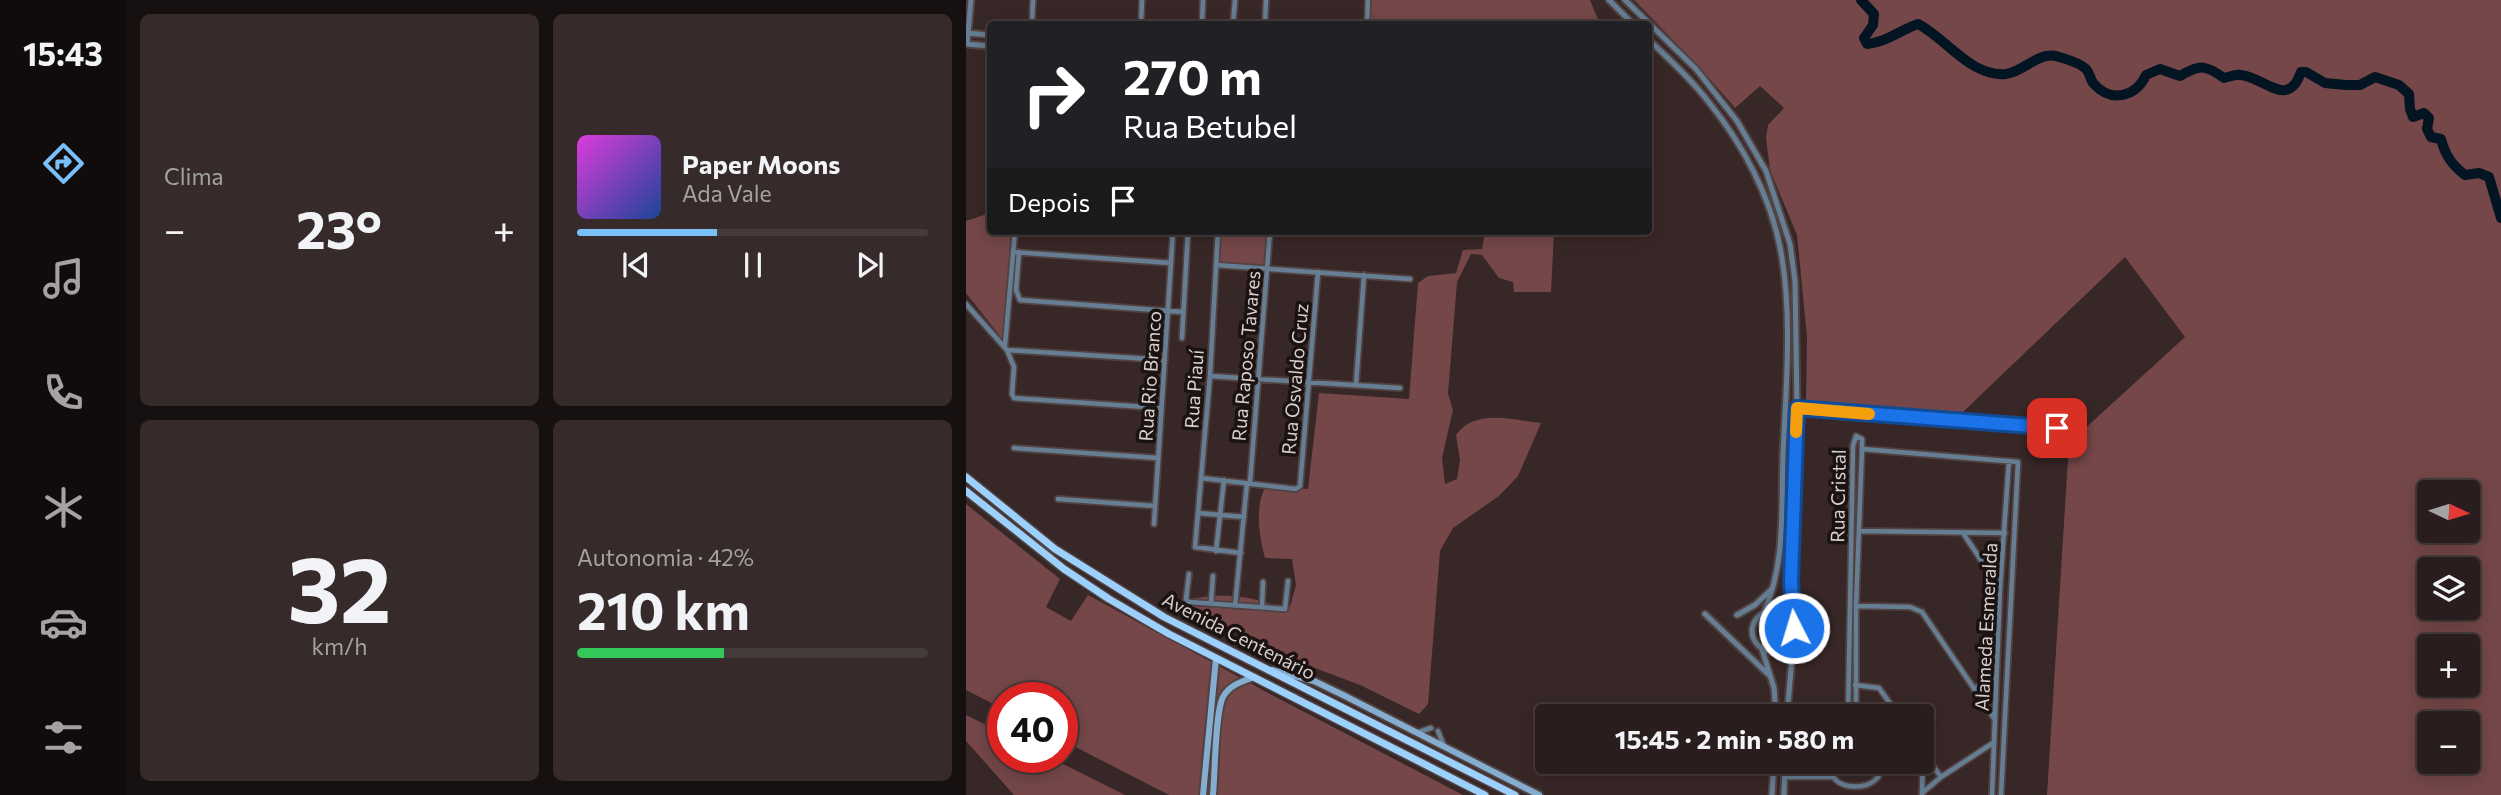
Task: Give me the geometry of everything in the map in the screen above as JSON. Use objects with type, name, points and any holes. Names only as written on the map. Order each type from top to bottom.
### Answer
[{"type":"main road","name":"Avenida Centenário","points":[[966,477],[1055,549],[1174,623],[1515,795]]},
{"type":"main road","name":"Avenida Centenário","points":[[966,491],[1064,569],[1109,599],[1216,658],[1485,795]]},
{"type":"main road","points":[[1203,795],[1216,658]]},
{"type":"main road","points":[[1269,670],[1284,671],[1314,681],[1539,795]]},
{"type":"main road","points":[[1213,795],[1219,712],[1223,696],[1233,686],[1254,677]]},
{"type":"street","points":[[971,0],[967,44],[987,46]]},
{"type":"street","points":[[1032,21],[1033,0]]},
{"type":"street","points":[[1141,21],[1142,0]]},
{"type":"street","points":[[1202,21],[1203,0]]},
{"type":"street","points":[[1233,21],[1235,0]]},
{"type":"street","points":[[1265,21],[1266,0]]},
{"type":"street","points":[[1367,21],[1368,0]]},
{"type":"street","points":[[1608,0],[1630,21]]},
{"type":"street","points":[[1625,0],[1647,21]]},
{"type":"street","points":[[1652,26],[1696,69],[1723,101],[1753,146],[1766,171],[1787,233],[1795,281],[1797,408],[1791,567],[1793,623],[1788,704]]},
{"type":"street","points":[[967,33],[987,35]]},
{"type":"street","points":[[1652,43],[1710,103],[1729,129],[1746,157],[1772,215],[1780,245],[1787,340],[1779,567],[1765,611],[1757,617],[1752,627],[1774,688],[1775,704]]},
{"type":"street","points":[[1015,235],[1016,290],[1020,300],[1183,312]]},
{"type":"street","name":"Rua Rio Branco","points":[[1154,524],[1173,235]]},
{"type":"street","name":"Rua Rio Branco","points":[[1182,338],[1188,235]]},
{"type":"street","name":"Rua Piauí","points":[[1216,551],[1195,548],[1210,376],[1218,235]]},
{"type":"street","name":"Rua Raposo Tavares","points":[[1235,606],[1249,483],[1270,235]]},
{"type":"street","points":[[1016,252],[1171,263]]},
{"type":"street","points":[[1006,348],[1016,252]]},
{"type":"street","points":[[1216,265],[1410,279]]},
{"type":"street","name":"Rua Osvaldo Cruz","points":[[1249,483],[1298,488],[1310,382],[1318,272]]},
{"type":"street","points":[[1356,384],[1364,275]]},
{"type":"street","points":[[966,304],[1006,348],[1014,367],[1012,394],[1016,399],[1161,408]]},
{"type":"street","points":[[1006,348],[1165,360]]},
{"type":"street","points":[[1210,376],[1400,388]]},
{"type":"street","points":[[1797,408],[2057,428]]},
{"type":"street","name":"Rua Cristal","points":[[1849,704],[1853,645],[1857,606],[1863,449],[1861,438],[1855,436],[1852,490],[1853,645],[1856,704]]},
{"type":"street","points":[[1014,449],[1158,458]]},
{"type":"street","points":[[1863,449],[2009,461]]},
{"type":"street","name":"Alameda Esmeralda","points":[[1992,795],[2000,588],[2009,461],[2018,462],[2001,795]]},
{"type":"street","points":[[1202,478],[1249,483]]},
{"type":"street","points":[[1224,480],[1216,551],[1241,552]]},
{"type":"street","points":[[1852,490],[1861,490]]},
{"type":"street","points":[[1058,499],[1155,506]]},
{"type":"street","points":[[1198,513],[1244,517]]},
{"type":"street","points":[[1860,531],[2005,533]]},
{"type":"street","points":[[1963,532],[2000,588]]},
{"type":"street","points":[[2004,545],[2014,545]]},
{"type":"street","points":[[1189,574],[1187,600],[1235,606],[1286,609],[1288,581]]},
{"type":"street","points":[[1211,603],[1213,576]]},
{"type":"street","points":[[1262,607],[1264,582]]},
{"type":"street","points":[[1737,615],[1755,605],[1774,586]]},
{"type":"street","points":[[1857,606],[1910,607],[1922,612],[1995,719]]},
{"type":"street","points":[[1765,611],[1781,611],[1793,623]]},
{"type":"street","points":[[1705,614],[1769,675]]},
{"type":"street","points":[[1762,649],[1777,652],[1786,648],[1792,639]]},
{"type":"street","points":[[1997,667],[2008,667]]},
{"type":"street","points":[[1974,689],[1996,677]]},
{"type":"street","points":[[1855,685],[1879,688],[1890,704]]},
{"type":"street","points":[[1418,733],[1431,728]]},
{"type":"street","points":[[1438,731],[1444,747]]},
{"type":"street","points":[[1922,794],[1941,777],[1994,742]]},
{"type":"street","points":[[1993,756],[2003,755]]},
{"type":"street","points":[[1934,767],[1941,777]]},
{"type":"street","points":[[1772,795],[1773,774]]},
{"type":"street","points":[[1784,774],[1784,795]]},
{"type":"street","points":[[1864,794],[1877,783],[1881,774]]},
{"type":"street","points":[[1922,774],[1922,794]]},
{"type":"street","points":[[1784,777],[1831,777],[1834,784],[1845,793]]},
{"type":"shaded area","points":[[1372,0],[1590,0],[1599,21],[1370,21]]},
{"type":"shaded area","points":[[1634,0],[2501,0],[2501,795],[2047,795],[2069,443],[2185,337],[2125,257],[1963,412],[1806,402],[1807,336],[1797,235],[1770,170],[1766,138],[1768,125],[1784,108],[1760,86],[1735,108]]},
{"type":"shaded area","points":[[987,214],[987,235],[1011,235],[1003,340],[966,293],[966,221]]},
{"type":"shaded area","points":[[1220,235],[1272,235],[1270,267],[1217,264]]},
{"type":"shaded area","points":[[1484,235],[1554,235],[1551,292],[1514,292],[1513,282],[1499,278],[1482,255],[1471,254],[1457,282],[1448,394],[1453,410],[1442,458],[1445,484],[1457,479],[1460,460],[1456,435],[1473,421],[1506,418],[1541,423],[1518,476],[1499,496],[1453,528],[1440,551],[1428,704],[1419,714],[1360,685],[1283,656],[1196,611],[1186,601],[1204,597],[1234,596],[1290,607],[1296,585],[1292,559],[1265,558],[1263,549],[1259,511],[1267,485],[1308,489],[1319,393],[1409,399],[1418,283],[1428,276],[1456,273],[1463,250],[1482,249]]},
{"type":"shaded area","points":[[966,504],[1060,579],[1046,607],[1071,621],[1088,595],[1463,795],[1169,795],[1078,748],[1078,682],[987,682],[987,701],[966,690]]},
{"type":"shaded area","points":[[966,715],[987,725],[987,765],[966,741]]},
{"type":"shaded area","points":[[1078,772],[1125,795],[1014,795],[994,773]]},
{"type":"waterway","points":[[1861,0],[1874,14],[1873,25],[1864,38],[1867,44],[1881,41],[1918,24],[1981,69],[2006,74],[2037,59],[2056,56],[2083,67],[2094,84],[2108,94],[2130,93],[2146,75],[2160,69],[2180,76],[2193,69],[2203,68],[2224,78],[2241,75],[2282,90],[2289,89],[2296,83],[2301,72],[2325,83],[2360,85],[2375,77],[2399,85],[2409,94],[2413,117],[2424,113],[2429,118],[2427,129],[2431,137],[2441,139],[2447,155],[2456,167],[2465,175],[2479,173],[2489,177],[2501,218]]},
{"type":"slow traffic","points":[[1796,432],[1797,408],[1869,414]]},
{"type":"route","points":[[1794,628],[1791,580],[1797,408],[2057,428]]}]
